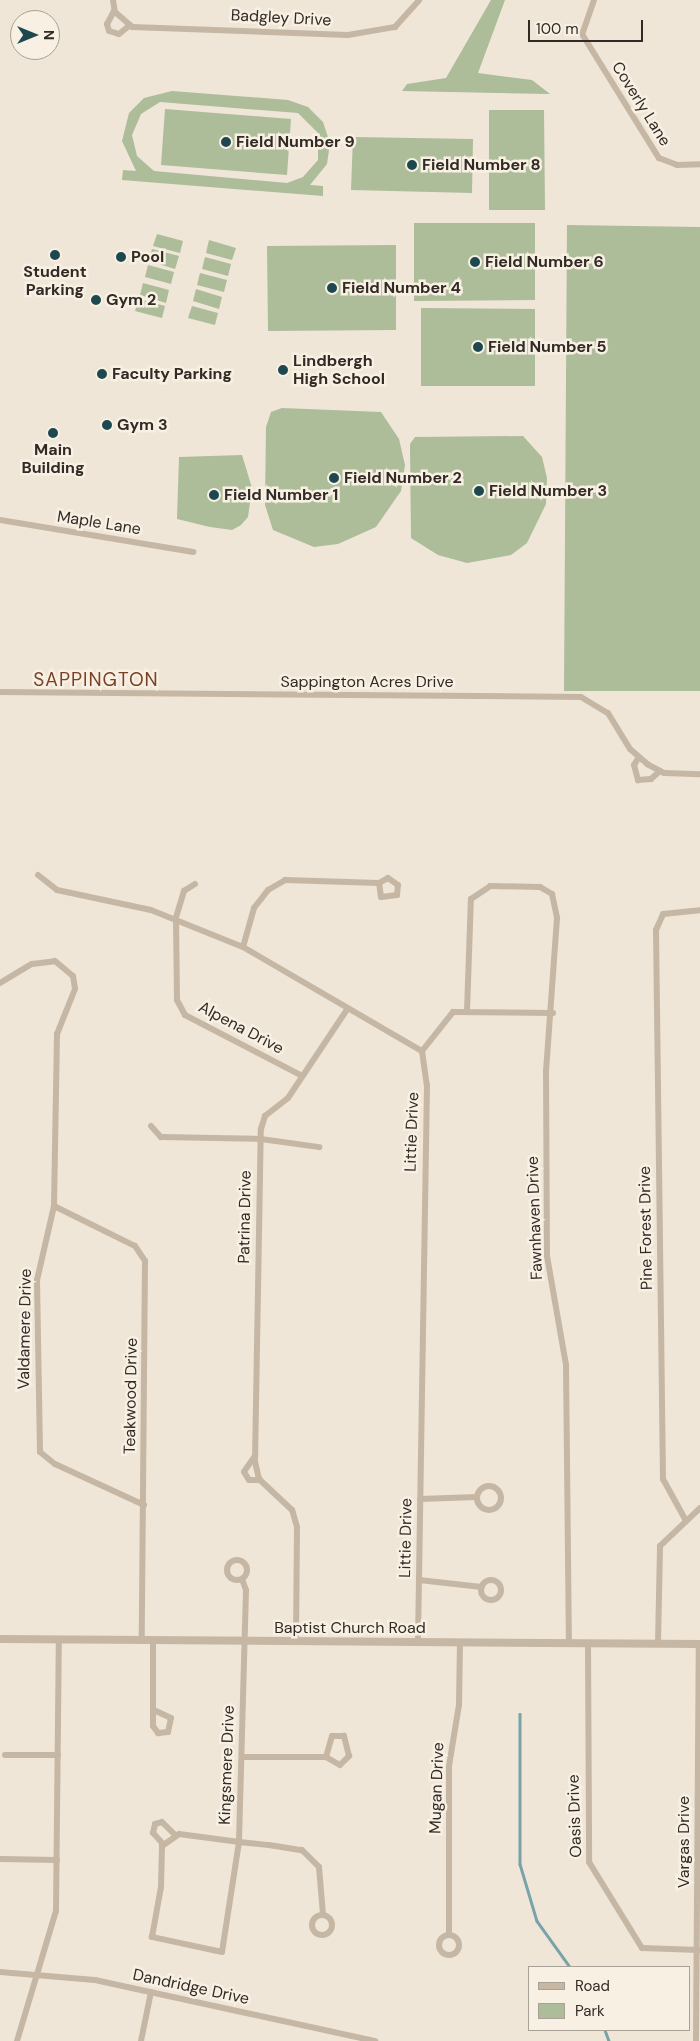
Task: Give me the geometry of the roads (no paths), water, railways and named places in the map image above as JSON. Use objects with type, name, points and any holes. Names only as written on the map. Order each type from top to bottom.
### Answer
[{"type":"street","name":"Badgley Drive","points":[[113,0],[114,11],[107,24],[109,31],[119,34],[130,25],[370,34],[394,27],[419,0]]},
{"type":"street","name":"Coverly Lane","points":[[594,0],[582,34],[659,158],[677,164],[700,164]]},
{"type":"street","points":[[114,11],[130,25]]},
{"type":"street","name":"Maple Lane","points":[[0,520],[193,552]]},
{"type":"street","name":"Sappington Acres Drive","points":[[0,692],[581,697],[608,713],[639,757],[660,771],[700,774]]},
{"type":"street","points":[[639,757],[634,765],[638,780],[651,779],[660,771]]},
{"type":"street","points":[[38,875],[57,890],[176,918],[243,947],[422,1050],[445,1017],[467,1011],[553,1013]]},
{"type":"street","points":[[243,947],[254,908],[268,890],[285,880],[379,883]]},
{"type":"street","name":"Alpena Drive","points":[[195,884],[184,891],[176,918],[174,984],[186,1015],[302,1076]]},
{"type":"street","name":"Fawnhaven Drive","points":[[467,1011],[471,899],[490,886],[540,886],[556,903],[553,1013],[546,1070],[548,1256],[566,1365],[569,1643]]},
{"type":"street","name":"Pine Forest Drive","points":[[685,1519],[663,1479],[656,930],[663,914],[700,910]]},
{"type":"street","name":"Valdamere Drive","points":[[0,983],[43,962],[55,961],[73,976],[75,989],[56,1034],[54,1206],[37,1280],[40,1452],[55,1464],[144,1505]]},
{"type":"street","name":"Patrina Drive","points":[[296,1641],[297,1527],[292,1510],[260,1480],[255,1456],[261,1139],[264,1116],[288,1098],[348,1008]]},
{"type":"street","name":"Littie Drive","points":[[418,1642],[427,1085],[422,1050]]},
{"type":"street","points":[[150,1126],[161,1137],[261,1139],[319,1147]]},
{"type":"street","name":"Teakwood Drive","points":[[54,1206],[135,1246],[144,1261],[142,1640]]},
{"type":"street","name":"Patrina Drive","points":[[255,1456],[244,1472],[249,1480],[260,1480]]},
{"type":"street","points":[[420,1499],[477,1497]]},
{"type":"street","points":[[658,1643],[658,1552],[665,1537],[700,1508]]},
{"type":"street","name":"Kingsmere Drive","points":[[163,1844],[152,1937],[222,1952],[239,1842],[246,1590],[242,1579]]},
{"type":"street","points":[[419,1580],[482,1587]]},
{"type":"street","name":"Baptist Church Road","points":[[0,1639],[700,1644]]},
{"type":"street","points":[[17,2041],[39,1975],[56,1911],[59,1639]]},
{"type":"street","points":[[153,1640],[154,1710]]},
{"type":"street","name":"Mugan Drive","points":[[449,1935],[449,1766],[459,1705],[460,1643]]},
{"type":"street","name":"Oasis Drive","points":[[588,1643],[588,1862],[634,1942],[642,1948],[699,1950]]},
{"type":"street","name":"Vargas Drive","points":[[696,2041],[699,1950],[700,1644]]},
{"type":"street","points":[[332,1736],[344,1736],[349,1749],[346,1762],[330,1763],[326,1757],[332,1736]]},
{"type":"street","points":[[5,1754],[58,1755]]},
{"type":"street","points":[[242,1757],[326,1757]]},
{"type":"street","points":[[175,1835],[163,1844],[153,1833],[155,1824],[162,1822],[175,1835],[302,1850],[312,1856],[322,1878],[322,1915]]},
{"type":"street","points":[[2,1859],[56,1860]]},
{"type":"street","name":"Dandridge Drive","points":[[0,1972],[95,1980],[375,2041]]},
{"type":"street","points":[[141,2041],[151,1992]]},
{"type":"waterway","points":[[520,1714],[520,1864],[537,1921],[569,1966]]},
{"type":"waterway","points":[[605,2031],[609,2041]]},
{"type":"place","name":"Field Number 9","points":[[226,142]]},
{"type":"place","name":"Field Number 8","points":[[412,165]]},
{"type":"place","name":"Student Parking","points":[[55,255]]},
{"type":"place","name":"Pool","points":[[121,257]]},
{"type":"place","name":"Field Number 6","points":[[475,262]]},
{"type":"place","name":"Field Number 4","points":[[332,288]]},
{"type":"place","name":"Gym 2","points":[[96,300]]},
{"type":"place","name":"Field Number 5","points":[[478,347]]},
{"type":"place","name":"Lindbergh High School","points":[[283,370]]},
{"type":"place","name":"Faculty Parking","points":[[102,374]]},
{"type":"place","name":"Gym 3","points":[[107,425]]},
{"type":"place","name":"Main Building","points":[[53,433]]},
{"type":"place","name":"Field Number 2","points":[[334,478]]},
{"type":"place","name":"Field Number 3","points":[[479,491]]},
{"type":"place","name":"Field Number 1","points":[[214,495]]},
{"type":"district","name":"SAPPINGTON","points":[[96,680]]}]
